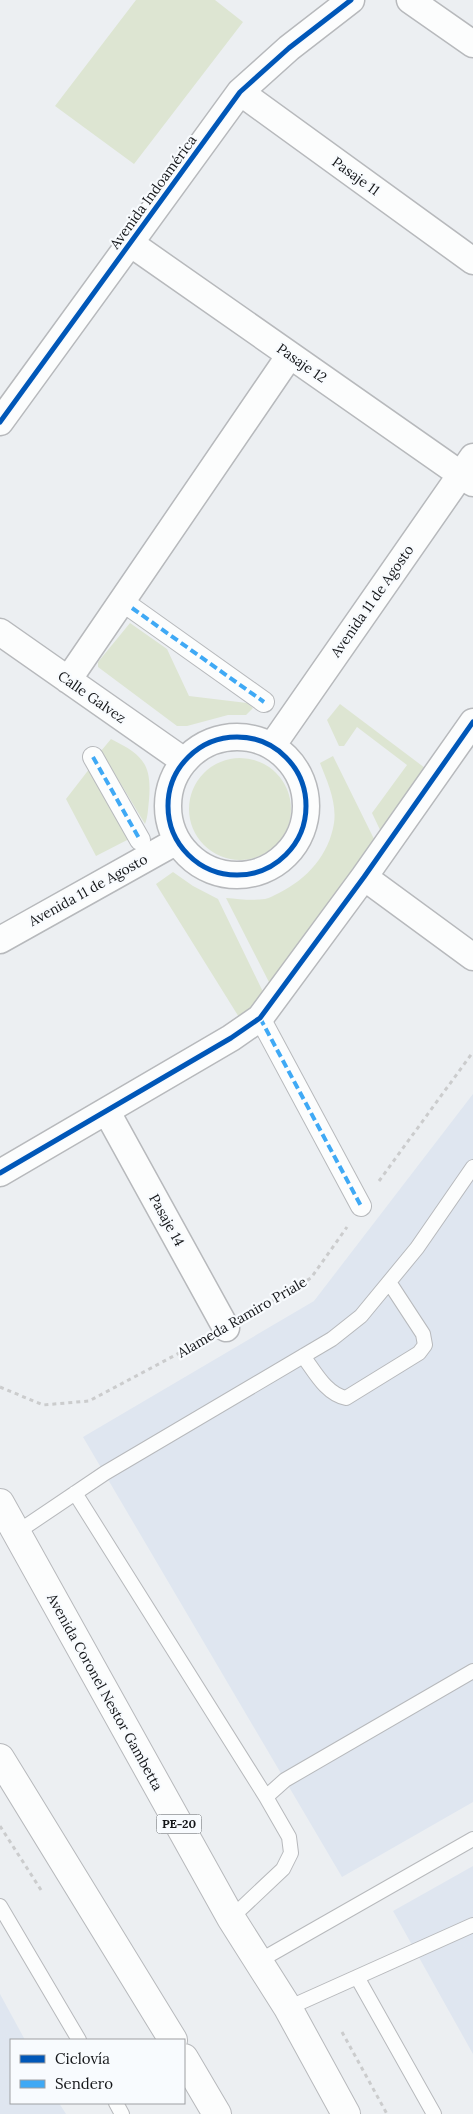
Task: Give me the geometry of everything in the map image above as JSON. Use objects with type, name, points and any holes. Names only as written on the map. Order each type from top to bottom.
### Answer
[{"type":"highway","name":"Avenida Coronel Nestor Gambetta","points":[[0,1504],[231,1918],[288,2008],[346,2114]]},
{"type":"highway","points":[[0,1758],[172,2039]]},
{"type":"highway","points":[[185,2060],[218,2114]]},
{"type":"street","name":"Avenida Indoamérica","points":[[0,422],[240,92],[289,48],[351,0]]},
{"type":"street","points":[[410,0],[473,44]]},
{"type":"street","name":"Pasaje 11","points":[[240,92],[473,261]]},
{"type":"street","name":"Pasaje 12","points":[[130,243],[290,355],[469,471]]},
{"type":"street","points":[[68,680],[290,355]]},
{"type":"street","name":"Avenida 11 de Agosto","points":[[272,746],[469,471]]},
{"type":"street","points":[[132,608],[264,702]]},
{"type":"street","name":"Calle Galvez","points":[[0,632],[184,761]]},
{"type":"street","points":[[0,1173],[107,1112],[231,1038],[260,1018],[364,877],[473,722]]},
{"type":"street","points":[[225,737],[249,737],[272,746],[293,764],[304,789],[305,818],[295,843],[275,864],[249,874],[221,874],[195,862],[177,841],[169,821],[168,800],[172,779],[184,761],[202,746],[225,737]]},
{"type":"street","points":[[93,757],[140,840]]},
{"type":"street","name":"Avenida 11 de Agosto","points":[[0,940],[177,841]]},
{"type":"street","points":[[364,877],[473,957]]},
{"type":"street","points":[[260,1018],[361,1206]]},
{"type":"street","name":"Pasaje 14","points":[[107,1112],[226,1328]]},
{"type":"lane","points":[[16,1533],[104,1473],[332,1339],[361,1316],[418,1248],[473,1167]]},
{"type":"lane","points":[[303,1356],[329,1391],[336,1396],[346,1398],[419,1353],[424,1345],[424,1334],[390,1282]]},
{"type":"lane","points":[[75,1493],[266,1797],[289,1837],[291,1853],[283,1869],[231,1918]]},
{"type":"lane","points":[[266,1797],[285,1780],[473,1670]]},
{"type":"lane","points":[[258,1961],[473,1839]]},
{"type":"lane","points":[[0,1906],[78,2039]]},
{"type":"lane","points":[[288,2008],[473,1925]]},
{"type":"lane","points":[[357,1977],[434,2114]]},
{"type":"path","points":[[342,2032],[387,2114]]},
{"type":"shaded area","points":[[473,1094],[473,1802],[342,1877],[83,1437],[314,1301]]},
{"type":"shaded area","points":[[473,1866],[473,2054],[393,1911]]},
{"type":"shaded area","points":[[0,1994],[24,2039],[10,2039],[10,2104],[60,2104],[66,2114],[0,2114]]},
{"type":"green space","points":[[136,0],[215,0],[243,22],[134,164],[55,106]]},
{"type":"green space","points":[[130,623],[167,649],[189,696],[247,703],[253,708],[246,715],[228,715],[187,726],[177,726],[98,667],[98,662]]},
{"type":"green space","points":[[340,704],[425,768],[382,834],[372,813],[407,765],[357,727],[344,746],[339,746],[327,720]]},
{"type":"green space","points":[[111,739],[131,750],[147,769],[150,788],[145,824],[101,751]]},
{"type":"green space","points":[[333,756],[375,841],[271,986],[226,898],[255,900],[269,898],[299,881],[322,856],[331,835],[335,815],[333,800],[320,763]]},
{"type":"green space","points":[[240,758],[260,762],[276,773],[287,789],[291,809],[287,829],[276,845],[260,856],[240,860],[220,856],[204,845],[193,829],[189,809],[193,789],[204,773],[220,762]]},
{"type":"green space","points":[[90,768],[131,838],[96,856],[66,799]]},
{"type":"green space","points":[[173,872],[193,886],[218,899],[265,996],[242,1022],[156,884]]},
{"type":"marked path","points":[[132,608],[264,702]]},
{"type":"marked path","points":[[93,757],[140,840]]},
{"type":"marked path","points":[[260,1018],[361,1206]]},
{"type":"cycle path","points":[[0,422],[240,92],[289,48],[351,0]]},
{"type":"cycle path","points":[[0,1173],[231,1038],[260,1018],[364,877],[473,722]]},
{"type":"cycle path","points":[[237,737],[263,743],[286,757],[300,780],[306,806],[300,832],[286,855],[263,869],[237,875],[211,869],[188,855],[174,832],[168,806],[174,780],[188,757],[211,743],[237,737]]}]
